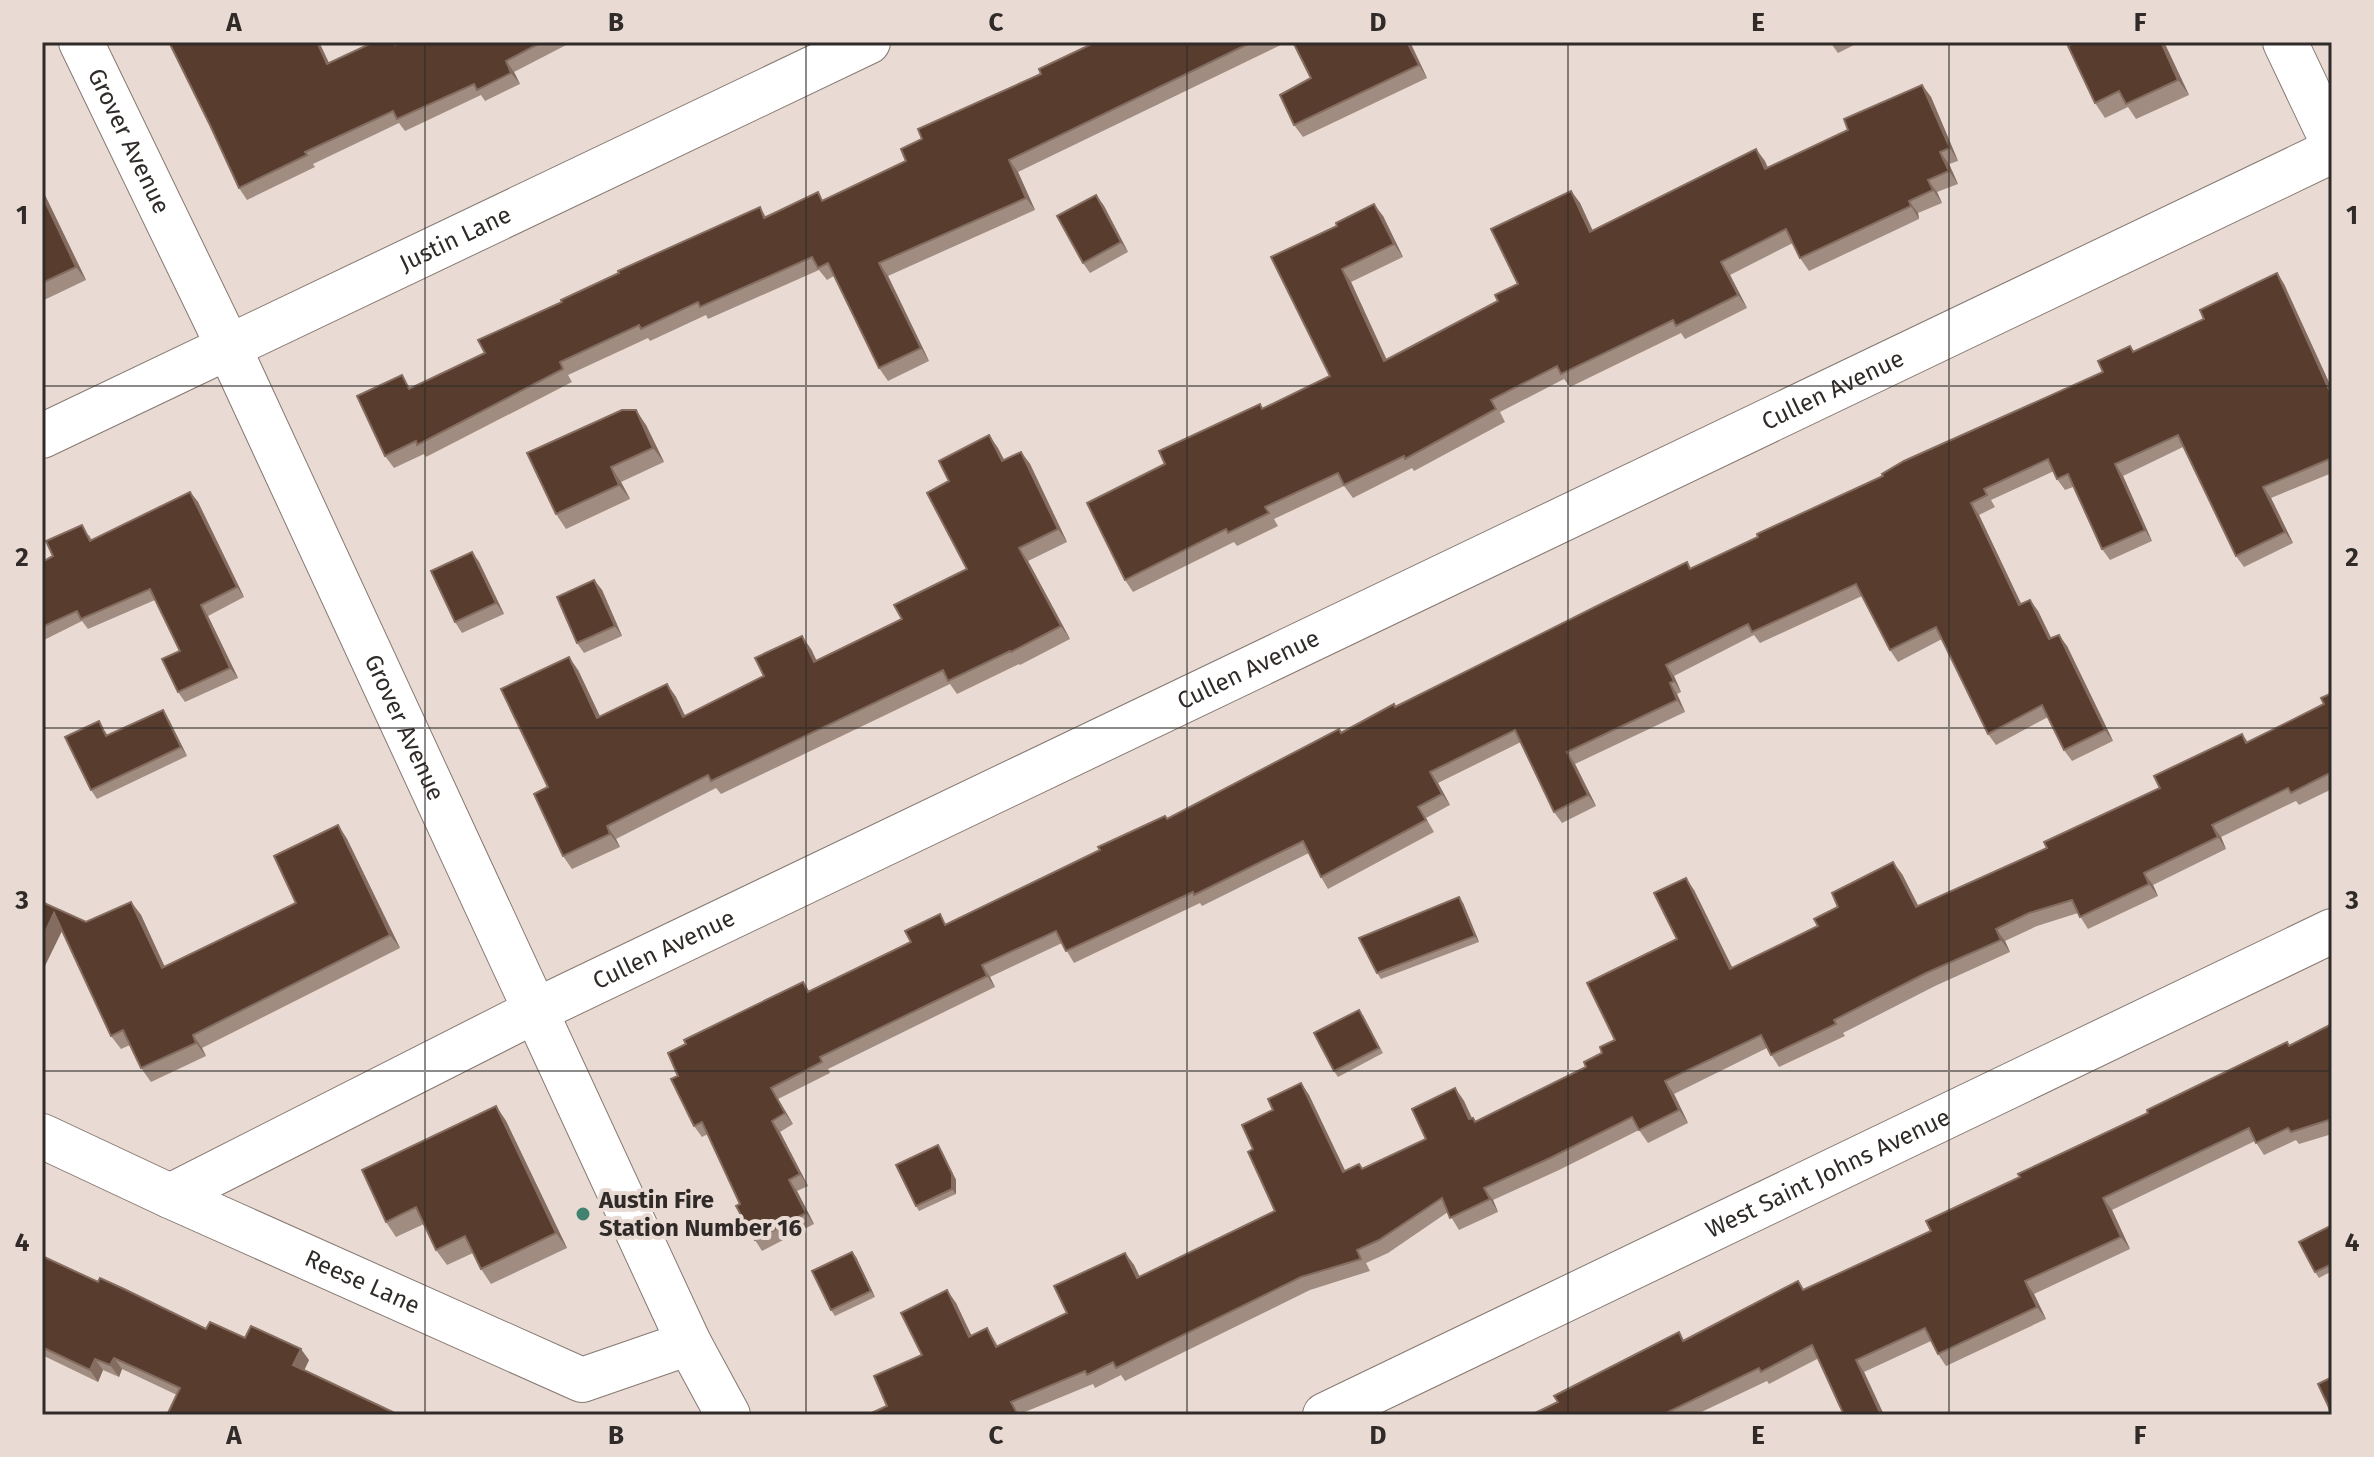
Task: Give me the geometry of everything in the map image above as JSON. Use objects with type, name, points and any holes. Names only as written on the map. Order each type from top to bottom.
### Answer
[{"type":"street","name":"Grover Avenue","points":[[81,42],[229,348],[689,1343],[728,1415]]},
{"type":"street","name":"Justin Lane","points":[[42,436],[868,42]]},
{"type":"street","points":[[2285,42],[2332,141]]},
{"type":"street","name":"Cullen Avenue","points":[[170,1196],[537,1010],[2332,151]]},
{"type":"street","name":"West Saint Johns Avenue","points":[[1325,1415],[2332,931]]},
{"type":"street","name":"Reese Lane","points":[[42,1136],[582,1380],[689,1343]]},
{"type":"building","points":[[169,42],[317,42],[327,64],[374,42],[394,42],[395,45],[402,42],[542,42],[506,61],[511,73],[477,90],[474,84],[397,119],[393,111],[305,152],[307,155],[239,188]]},
{"type":"building","points":[[1096,42],[1252,42],[1009,160],[1026,198],[879,263],[921,348],[879,368],[828,263],[818,268],[812,257],[700,307],[698,302],[641,329],[639,325],[560,362],[563,369],[417,445],[416,441],[385,456],[357,396],[402,375],[409,389],[485,353],[478,340],[562,302],[618,271],[760,207],[764,218],[818,192],[822,201],[906,161],[901,149],[922,139],[918,129],[1041,74],[1039,69]]},
{"type":"building","points":[[1293,42],[1407,42],[1419,65],[1294,125],[1280,95],[1311,78]]},
{"type":"building","points":[[2076,42],[2161,42],[2178,80],[2126,104],[2119,91],[2095,103],[2068,46]]},
{"type":"building","points":[[1922,85],[1950,148],[1940,152],[1949,171],[1928,180],[1933,190],[1909,201],[1911,206],[1800,258],[1786,229],[1721,262],[1738,295],[1676,326],[1673,320],[1561,374],[1557,366],[1491,400],[1496,409],[1405,459],[1404,456],[1344,485],[1338,473],[1265,507],[1269,513],[1228,533],[1226,529],[1125,580],[1087,503],[1165,464],[1159,451],[1260,404],[1262,409],[1330,376],[1271,257],[1337,226],[1336,223],[1374,204],[1394,244],[1342,269],[1384,361],[1498,301],[1495,295],[1518,284],[1491,229],[1571,191],[1590,232],[1756,149],[1765,169],[1848,130],[1844,119]]},
{"type":"building","points":[[42,195],[76,267],[42,283]]},
{"type":"building","points":[[1096,195],[1121,242],[1083,263],[1057,216]]},
{"type":"building","points":[[2277,273],[2332,396],[2332,458],[2263,487],[2285,532],[2236,556],[2178,435],[2115,464],[2145,530],[2102,549],[2068,474],[2057,479],[2048,459],[1984,489],[1987,495],[1971,503],[2019,605],[2030,600],[2049,639],[2059,635],[2105,730],[2064,750],[2042,705],[1988,734],[1936,627],[1890,650],[1856,584],[1752,632],[1748,624],[1666,665],[1674,681],[1670,683],[1677,700],[1567,752],[1588,795],[1554,812],[1515,730],[1430,772],[1442,794],[1418,807],[1426,820],[1321,877],[1303,841],[1194,895],[1193,892],[1066,951],[1056,931],[982,965],[987,976],[820,1057],[822,1062],[771,1088],[785,1113],[772,1121],[800,1174],[789,1180],[806,1213],[755,1240],[736,1206],[740,1204],[702,1122],[694,1126],[671,1079],[678,1076],[668,1053],[686,1044],[684,1040],[803,982],[808,992],[911,942],[905,931],[940,914],[945,925],[1100,850],[1098,847],[1165,816],[1167,819],[1339,729],[1341,733],[1394,704],[1395,707],[1687,562],[1690,569],[1758,537],[1757,534],[1883,476],[1904,461],[2103,372],[2098,361],[2130,346],[2133,352],[2204,319],[2200,310]]},
{"type":"building","points":[[622,410],[636,410],[653,448],[611,467],[619,485],[556,514],[527,453]]},
{"type":"building","points":[[989,435],[1002,461],[1021,452],[1058,529],[1019,548],[1061,626],[948,681],[943,670],[711,781],[708,775],[607,826],[610,834],[563,856],[534,794],[548,787],[501,689],[569,657],[597,718],[667,684],[683,717],[764,676],[755,658],[802,636],[814,662],[902,619],[894,605],[967,569],[927,493],[949,481],[939,461]]},
{"type":"building","points":[[190,492],[237,587],[201,605],[230,668],[178,692],[162,659],[180,651],[150,589],[81,619],[77,611],[42,627],[42,562],[53,556],[46,541],[82,525],[90,541]]},
{"type":"building","points":[[472,552],[496,603],[455,622],[431,571]]},
{"type":"building","points":[[594,580],[615,626],[577,643],[557,597]]},
{"type":"building","points":[[2332,693],[2332,772],[2291,793],[2288,788],[2212,825],[2218,837],[2144,873],[2149,884],[2080,917],[2072,900],[2029,913],[1996,929],[2001,940],[1926,973],[1834,1020],[1836,1024],[1771,1055],[1761,1035],[1665,1081],[1679,1110],[1639,1130],[1632,1117],[1484,1188],[1490,1199],[1450,1218],[1442,1198],[1379,1240],[1357,1250],[1361,1259],[1301,1277],[1116,1368],[1113,1362],[1087,1375],[1085,1371],[1011,1402],[1018,1415],[867,1415],[887,1406],[874,1376],[922,1355],[901,1313],[947,1290],[969,1337],[987,1328],[996,1347],[1067,1313],[1054,1286],[1125,1253],[1137,1278],[1275,1211],[1248,1152],[1253,1149],[1242,1125],[1273,1110],[1268,1099],[1301,1083],[1343,1172],[1359,1164],[1362,1169],[1426,1139],[1412,1109],[1455,1088],[1469,1119],[1473,1118],[1475,1122],[1586,1067],[1584,1062],[1602,1053],[1600,1047],[1615,1040],[1587,983],[1677,939],[1654,893],[1686,878],[1730,969],[1818,926],[1814,919],[1838,907],[1832,893],[1893,862],[1916,907],[2047,848],[2044,842],[2160,788],[2154,776],[2242,734],[2246,743],[2324,704],[2321,698]]},
{"type":"building","points":[[163,710],[181,747],[91,790],[65,737],[99,721],[106,736]]},
{"type":"building","points":[[338,825],[390,935],[193,1035],[196,1043],[141,1068],[123,1030],[111,1036],[54,913],[42,939],[42,902],[86,922],[131,902],[162,968],[296,903],[274,856]]},
{"type":"building","points":[[1459,897],[1475,936],[1377,973],[1359,938]]},
{"type":"building","points":[[1359,1010],[1379,1048],[1334,1071],[1314,1033]]},
{"type":"building","points":[[2332,1024],[2332,1119],[2291,1132],[2288,1128],[2256,1143],[2249,1128],[2103,1198],[2121,1237],[2025,1281],[2037,1307],[1938,1354],[1925,1328],[1856,1360],[1881,1415],[1844,1415],[1812,1345],[1761,1372],[1759,1368],[1662,1415],[1531,1415],[1558,1402],[1554,1396],[1679,1332],[1683,1341],[1798,1281],[1803,1290],[1931,1231],[1926,1221],[2287,1042],[2289,1046]]},
{"type":"building","points":[[496,1106],[556,1233],[481,1269],[465,1236],[436,1250],[416,1207],[386,1222],[362,1170]]},
{"type":"building","points":[[938,1145],[952,1174],[952,1189],[916,1206],[896,1165]]},
{"type":"building","points":[[2330,1226],[2332,1264],[2315,1272],[2299,1242]]},
{"type":"building","points":[[852,1252],[871,1291],[831,1310],[812,1271]]},
{"type":"building","points":[[42,1256],[98,1282],[100,1278],[206,1329],[210,1322],[245,1338],[251,1326],[301,1349],[293,1365],[399,1415],[167,1415],[180,1388],[114,1358],[110,1365],[95,1359],[90,1370],[42,1347]]},
{"type":"building","points":[[2332,1377],[2332,1414],[2318,1384]]},
{"type":"place","name":"Austin Fire Station Number 16","points":[[583,1214]]}]
